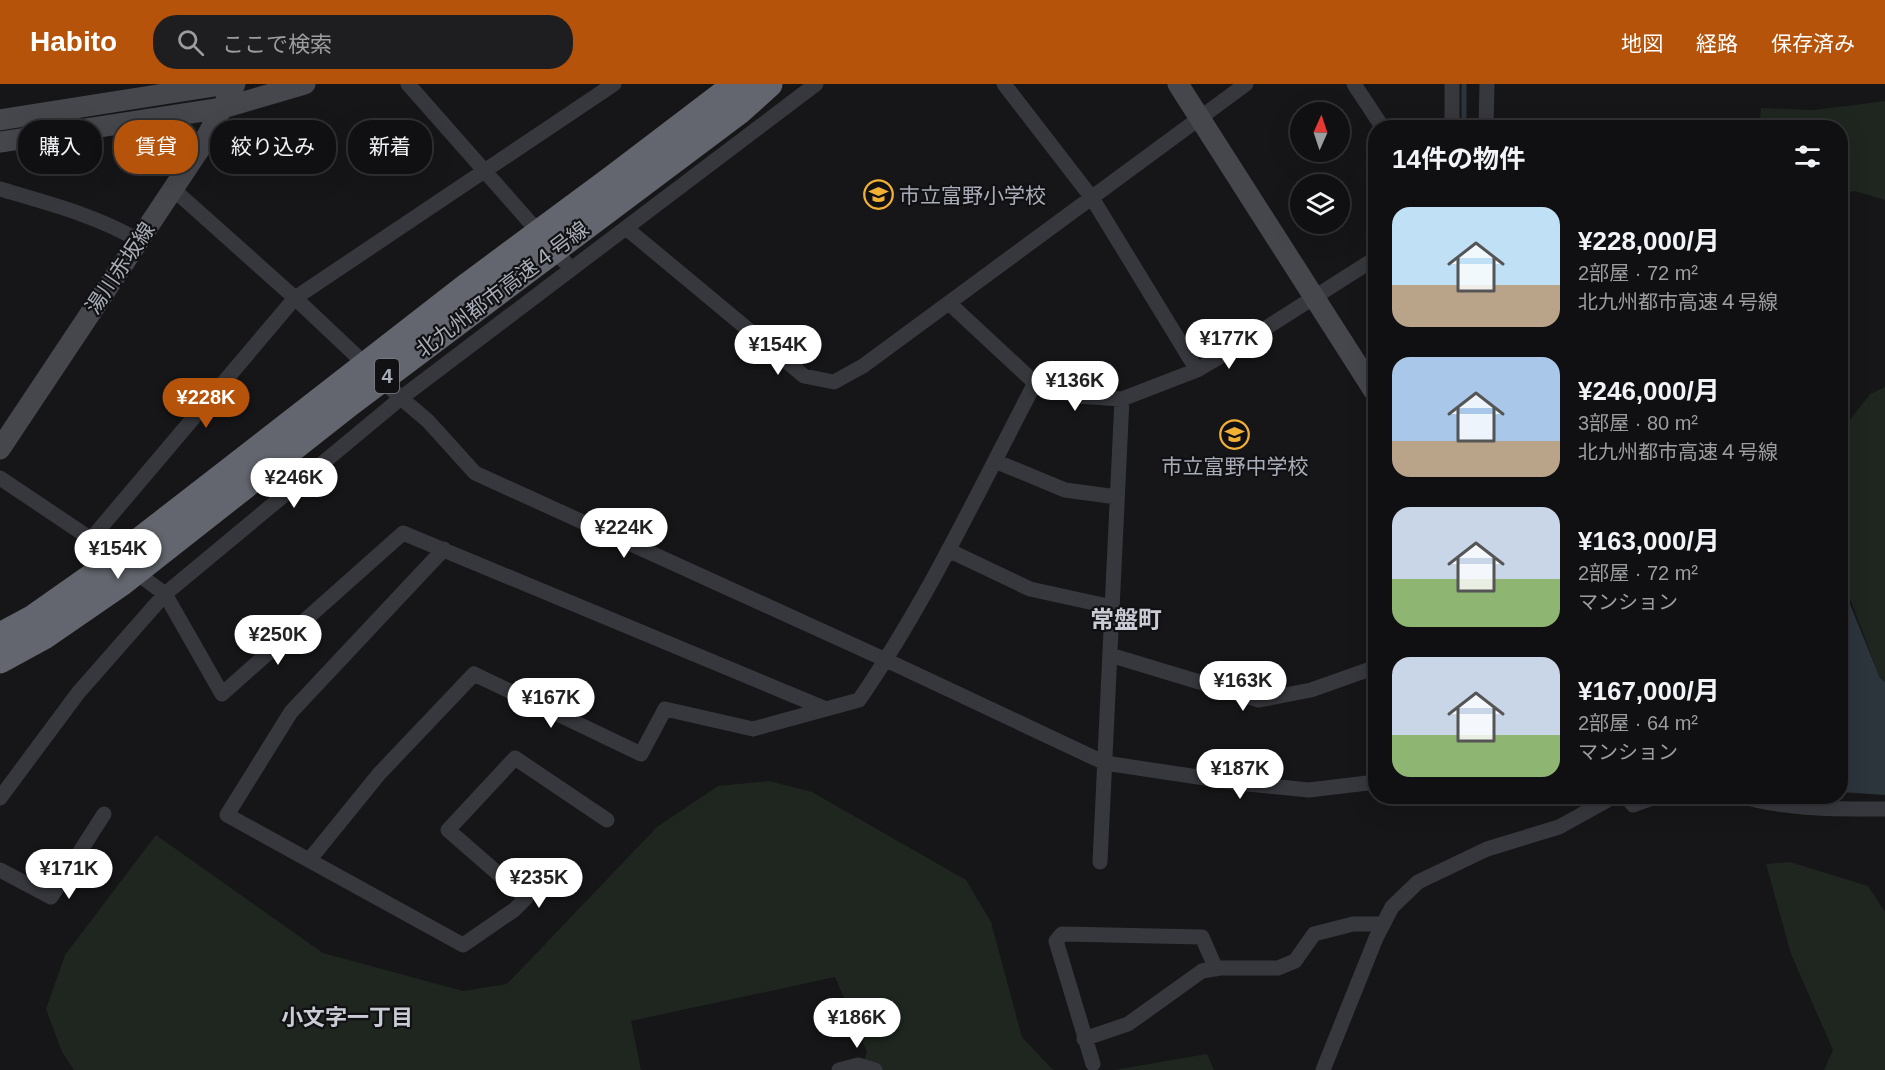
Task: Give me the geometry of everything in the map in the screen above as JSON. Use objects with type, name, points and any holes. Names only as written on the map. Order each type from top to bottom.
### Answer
[{"type":"highway","name":"北九州都市高速４号線","points":[[0,636],[32,619],[106,567],[459,292],[737,84]]},
{"type":"highway","name":"北九州都市高速４号線","points":[[0,660],[44,636],[120,583],[351,402],[739,111],[769,84]]},
{"type":"street","points":[[0,120],[227,84]]},
{"type":"street","name":"湯川赤坂線","points":[[0,449],[173,189],[236,84]]},
{"type":"street","points":[[0,142],[223,108],[305,84]]},
{"type":"street","points":[[408,84],[571,269]]},
{"type":"street","points":[[91,539],[295,298],[614,84]]},
{"type":"street","points":[[751,84],[778,114]]},
{"type":"street","points":[[0,798],[78,693],[165,594],[401,398],[816,84]]},
{"type":"street","points":[[1004,84],[1092,198],[1197,370]]},
{"type":"street","points":[[1178,84],[1368,382]]},
{"type":"street","points":[[626,228],[804,376],[834,382],[863,366],[1246,84]]},
{"type":"street","points":[[1354,84],[1378,120]]},
{"type":"street","points":[[1452,84],[1452,120]]},
{"type":"street","points":[[1486,120],[1487,84]]},
{"type":"street","points":[[0,189],[81,214],[138,240]]},
{"type":"street","points":[[173,189],[428,421],[475,473],[886,660],[1105,763],[1238,783],[1309,790],[1368,783]]},
{"type":"street","points":[[949,303],[1035,383],[1077,396],[1122,399],[1197,370],[1368,263]]},
{"type":"street","points":[[310,860],[379,774],[474,674],[641,754],[666,709],[753,729],[859,700],[886,660],[948,550],[1035,383]]},
{"type":"street","points":[[1100,862],[1122,399]]},
{"type":"street","points":[[995,461],[1065,490],[1118,497]]},
{"type":"street","points":[[0,478],[91,539],[165,594],[222,694],[403,533],[826,709]]},
{"type":"street","points":[[444,549],[291,712],[227,815],[463,945],[514,910],[526,898],[448,830],[514,758],[607,820]]},
{"type":"street","points":[[948,550],[1030,589],[1112,607]]},
{"type":"street","points":[[1110,655],[1259,700],[1311,690],[1368,670]]},
{"type":"street","points":[[1323,1070],[1358,980],[1383,924],[1392,907],[1418,882],[1486,849],[1559,827],[1601,804]]},
{"type":"street","points":[[1786,804],[1849,809],[1885,809]]},
{"type":"street","points":[[0,870],[51,897],[104,814]]},
{"type":"street","points":[[1084,1039],[1128,1024],[1202,971],[1278,968],[1295,962],[1314,933],[1353,924],[1383,924]]},
{"type":"street","points":[[1093,1064],[1056,942],[1062,934],[1202,937],[1216,969]]},
{"type":"street","points":[[839,1070],[858,1065],[875,1070]]},
{"type":"shaded area","points":[[1885,101],[1885,200],[1855,191],[1848,192],[1848,120],[1760,120],[1761,108],[1814,110]]},
{"type":"shaded area","points":[[1885,387],[1885,682],[1880,678],[1848,593],[1848,422],[1870,394]]},
{"type":"shaded area","points":[[1848,599],[1880,678],[1885,682],[1885,795],[1848,792]]},
{"type":"shaded area","points":[[769,781],[812,792],[966,880],[991,922],[1022,1037],[1053,1070],[861,1070],[867,1052],[835,977],[631,1021],[641,1070],[74,1070],[62,1052],[46,1009],[65,955],[156,835],[323,953],[463,991],[507,984],[657,827],[718,786]]},
{"type":"shaded area","points":[[1790,862],[1868,886],[1885,912],[1885,1070],[1824,1070],[1833,1050],[1791,954],[1766,864]]},
{"type":"shaded area","points":[[1207,1054],[1214,1070],[1114,1070]]},
{"type":"waterway","points":[[1464,84],[1464,120]]},
{"type":"place","name":"市立富野小学校","points":[[878,195]]},
{"type":"place","name":"市立富野中学校","points":[[1235,435]]},
{"type":"district","name":"常盤町","points":[[1126,619]]},
{"type":"district","name":"小文字一丁目","points":[[347,1017]]}]
